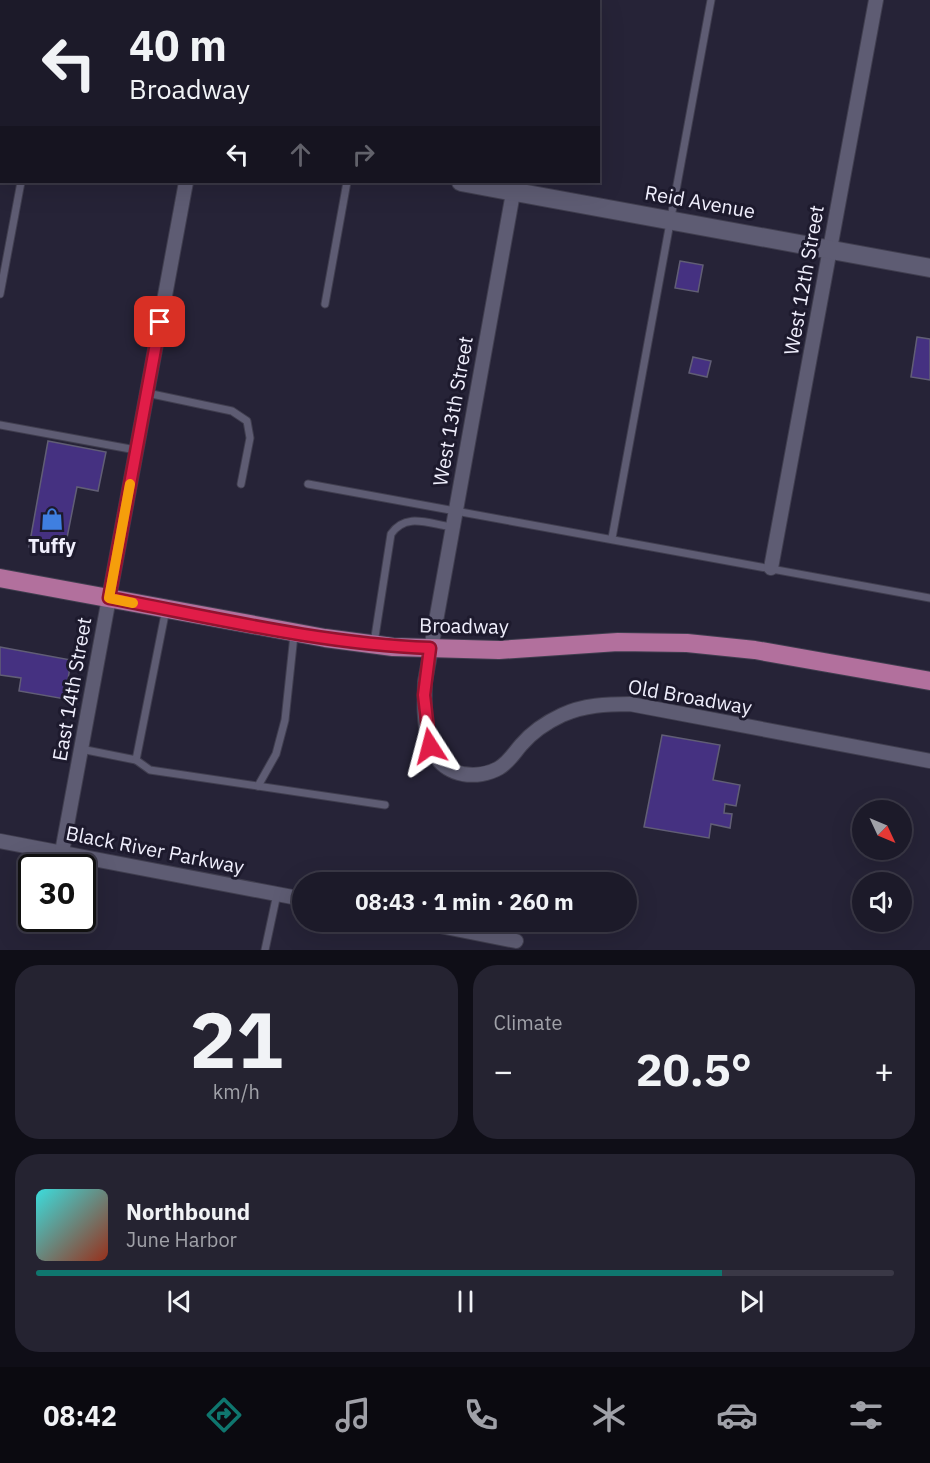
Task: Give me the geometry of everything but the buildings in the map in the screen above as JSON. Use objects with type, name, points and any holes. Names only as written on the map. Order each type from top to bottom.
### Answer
[{"type":"main road","name":"Broadway","points":[[0,578],[295,632],[374,644],[499,650],[618,642],[687,643],[755,650],[930,681]]},
{"type":"street","name":"West 12th Street","points":[[771,568],[876,0]]},
{"type":"street","name":"East 14th Street","points":[[63,852],[186,183]]},
{"type":"street","name":"Reid Avenue","points":[[474,183],[514,186],[672,220],[930,268]]},
{"type":"street","name":"West 13th Street","points":[[430,648],[514,186]]},
{"type":"street","name":"Old Broadway","points":[[430,648],[425,688],[427,735],[439,762],[457,772],[475,774],[497,769],[530,736],[550,722],[575,710],[608,704],[630,704],[930,761]]},
{"type":"street","name":"Black River Parkway","points":[[0,841],[292,897]]},
{"type":"street","points":[[471,932],[516,941]]},
{"type":"lane","points":[[612,538],[711,0]]},
{"type":"lane","points":[[0,294],[21,183]]},
{"type":"lane","points":[[326,304],[347,183]]},
{"type":"lane","points":[[147,393],[232,411],[247,421],[250,438],[241,484]]},
{"type":"lane","points":[[0,425],[136,450]]},
{"type":"lane","points":[[308,484],[930,598]]},
{"type":"lane","points":[[374,644],[391,534],[399,523],[409,520],[452,527]]},
{"type":"lane","points":[[135,760],[166,609]]},
{"type":"lane","points":[[258,786],[276,754],[285,720],[295,632]]},
{"type":"lane","points":[[81,749],[135,760],[150,770],[385,805]]},
{"type":"lane","points":[[265,950],[277,894]]},
{"type":"slow traffic","points":[[130,484],[109,598],[133,603]]},
{"type":"place","name":"Tuffy","points":[[52,519]]},
{"type":"route","points":[[160,322],[109,598],[325,638],[393,647],[430,648],[424,695],[425,720],[430,746]]}]
